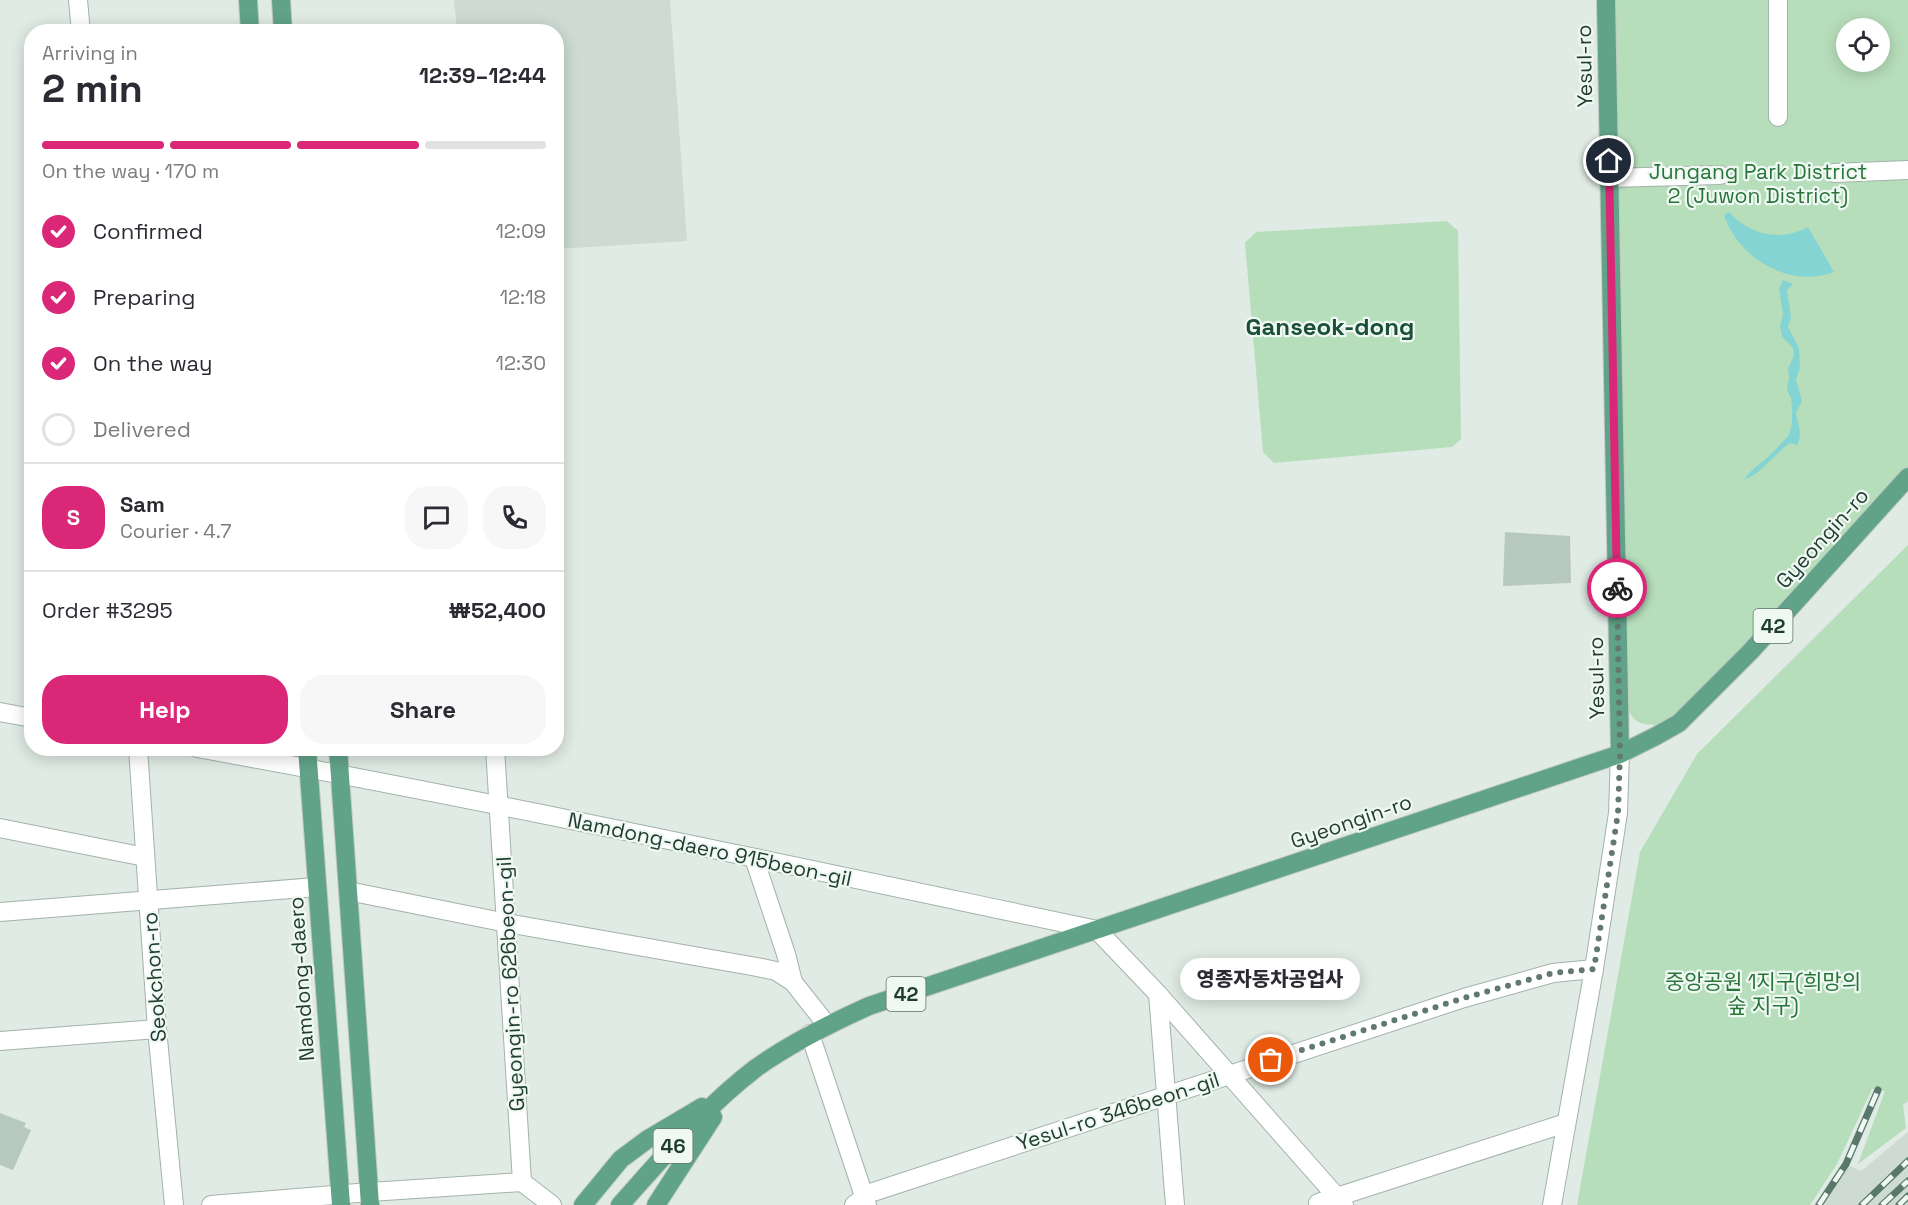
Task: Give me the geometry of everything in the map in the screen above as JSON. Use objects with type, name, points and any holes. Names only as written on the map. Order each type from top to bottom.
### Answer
[{"type":"main road","points":[[248,0],[250,24]]},
{"type":"main road","points":[[281,0],[282,24]]},
{"type":"main road","name":"Yesul-ro","points":[[1606,0],[1620,754]]},
{"type":"main road","name":"Gyeongin-ro","points":[[621,1205],[682,1136],[730,1090],[757,1068],[827,1024],[868,1006],[1620,754],[1679,723],[1750,652],[1908,477]]},
{"type":"main road","name":"Namdong-daero","points":[[313,756],[324,771],[316,887],[340,1200]]},
{"type":"main road","points":[[333,756],[324,771],[348,891],[370,1198]]},
{"type":"main road","name":"Gyeongin-ro","points":[[583,1205],[621,1159],[648,1139],[730,1090]]},
{"type":"main road","name":"Gyeongin-ro","points":[[656,1205],[730,1090]]},
{"type":"street","points":[[78,0],[80,24]]},
{"type":"street","points":[[1778,0],[1778,117]]},
{"type":"street","points":[[1834,173],[1908,170]]},
{"type":"street","points":[[1609,178],[1720,175]]},
{"type":"street","points":[[0,712],[24,716]]},
{"type":"street","name":"Yesul-ro","points":[[1552,1205],[1594,969],[1618,813],[1620,754]]},
{"type":"street","name":"Seokchon-ro","points":[[139,756],[157,1029],[174,1205]]},
{"type":"street","name":"Namdong-daero 915beon-gil","points":[[241,756],[500,806],[1097,930]]},
{"type":"street","name":"Gyeongin-ro 626beon-gil","points":[[496,756],[522,1182]]},
{"type":"street","points":[[0,828],[145,857]]},
{"type":"street","points":[[754,858],[793,982]]},
{"type":"street","points":[[0,912],[316,887]]},
{"type":"street","points":[[348,891],[507,923],[776,971],[793,982],[827,1024]]},
{"type":"street","points":[[1097,930],[1158,994],[1340,1201]]},
{"type":"street","name":"Yesul-ro 346beon-gil","points":[[862,1203],[870,1193],[1464,998],[1553,973],[1594,969]]},
{"type":"street","points":[[1158,994],[1175,1205]]},
{"type":"street","points":[[0,1041],[157,1029]]},
{"type":"street","points":[[810,1034],[862,1203]]},
{"type":"street","points":[[1316,1173],[1318,1204],[1340,1201],[1566,1123]]},
{"type":"street","points":[[211,1205],[370,1198],[522,1182],[552,1205]]},
{"type":"shaded area","points":[[454,0],[670,0],[687,241],[564,249],[564,24],[456,24]]},
{"type":"shaded area","points":[[1908,1132],[1908,1205],[1814,1205],[1843,1163],[1861,1171]]},
{"type":"green space","name":"Jungang Park District 2 (Juwon District)","points":[[1606,0],[1908,0],[1908,480],[1679,723],[1650,725],[1641,723],[1630,714],[1618,678]]},
{"type":"green space","points":[[1447,221],[1458,231],[1461,439],[1452,447],[1274,463],[1263,452],[1245,243],[1256,232]]},
{"type":"green space","name":"중앙공원 1지구(희망의 숲 지구)","points":[[1908,545],[1908,1101],[1903,1105],[1906,1128],[1858,1164],[1885,1091],[1872,1089],[1837,1164],[1810,1205],[1577,1205],[1640,852],[1697,754]]},
{"type":"water","points":[[1729,212],[1746,226],[1766,234],[1787,234],[1808,227],[1834,272],[1817,276],[1800,276],[1783,273],[1767,266],[1741,244],[1731,230],[1724,215]]},
{"type":"water","points":[[1783,280],[1793,284],[1787,290],[1791,317],[1788,327],[1799,348],[1800,368],[1796,379],[1802,401],[1796,413],[1800,437],[1797,445],[1790,443],[1756,473],[1744,480],[1789,435],[1792,424],[1791,398],[1787,390],[1788,369],[1794,355],[1793,348],[1782,337],[1780,326],[1783,315],[1779,289]]},
{"type":"building","points":[[1505,532],[1570,536],[1571,583],[1503,586]]},
{"type":"building","points":[[0,1113],[26,1123],[24,1127],[31,1130],[13,1170],[0,1165]]},
{"type":"railway","points":[[1819,1205],[1846,1164],[1878,1090]]},
{"type":"railway","points":[[1862,1205],[1908,1161]]},
{"type":"railway","points":[[1882,1205],[1908,1181]]},
{"type":"railway","points":[[1899,1205],[1908,1196]]},
{"type":"way so far","points":[[1271,1060],[1464,998],[1553,973],[1594,969],[1618,813],[1620,754],[1617,588]]},
{"type":"place","name":"영종자동차공업사","points":[[1271,1060]]},
{"type":"district","name":"Ganseok-dong","points":[[1330,326]]},
{"type":"route","points":[[1609,161],[1617,588]]}]
